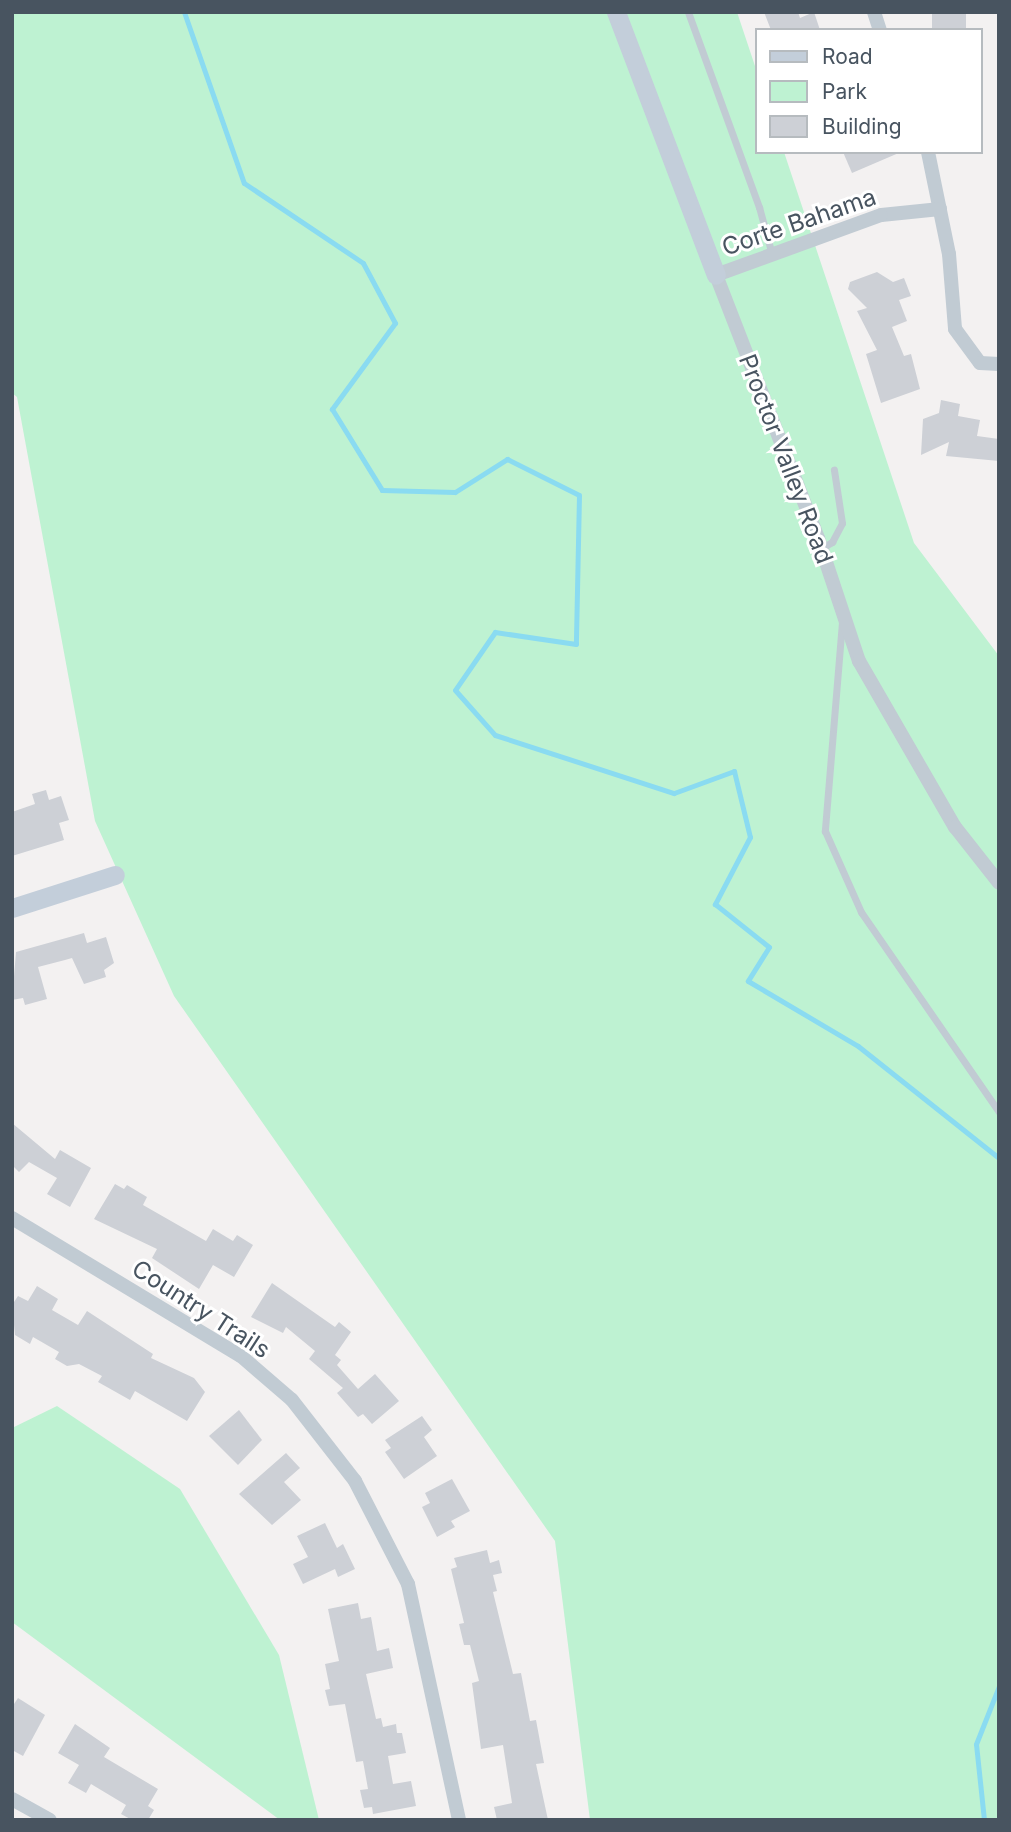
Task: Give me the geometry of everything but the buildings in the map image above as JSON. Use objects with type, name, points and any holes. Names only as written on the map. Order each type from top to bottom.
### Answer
[{"type":"street","name":"Proctor Valley Road","points":[[616,12],[821,548],[859,661],[955,827],[999,883]]},
{"type":"street","points":[[928,154],[940,209],[956,329],[980,363],[999,364]]},
{"type":"street","name":"Corte Bahama","points":[[716,275],[881,215],[940,209]]},
{"type":"street","points":[[12,908],[115,875]]},
{"type":"street","name":"Country Trails","points":[[12,1218],[241,1356],[292,1400],[355,1481],[408,1584],[459,1820]]},
{"type":"street","points":[[12,1799],[50,1820]]},
{"type":"lane","points":[[688,12],[755,196],[772,256]]},
{"type":"lane","points":[[821,548],[832,542],[842,523],[834,470]]},
{"type":"lane","points":[[843,614],[825,831],[861,912],[999,1112]]},
{"type":"green space","points":[[12,12],[737,12],[755,66],[755,154],[785,154],[914,543],[999,656],[999,1820],[590,1820],[555,1541],[174,996],[95,821],[17,397],[12,393]]},
{"type":"green space","points":[[57,1406],[180,1489],[279,1655],[319,1820],[280,1820],[12,1622],[12,1428]]},
{"type":"waterway","points":[[184,12],[244,183],[363,263],[395,323],[332,409],[382,490],[455,492],[507,459],[579,495],[576,644],[495,632],[455,690],[495,735],[674,793],[734,771],[750,837],[715,904],[769,947],[748,981],[858,1046],[999,1158]]},
{"type":"waterway","points":[[984,1820],[976,1744],[999,1686]]}]
